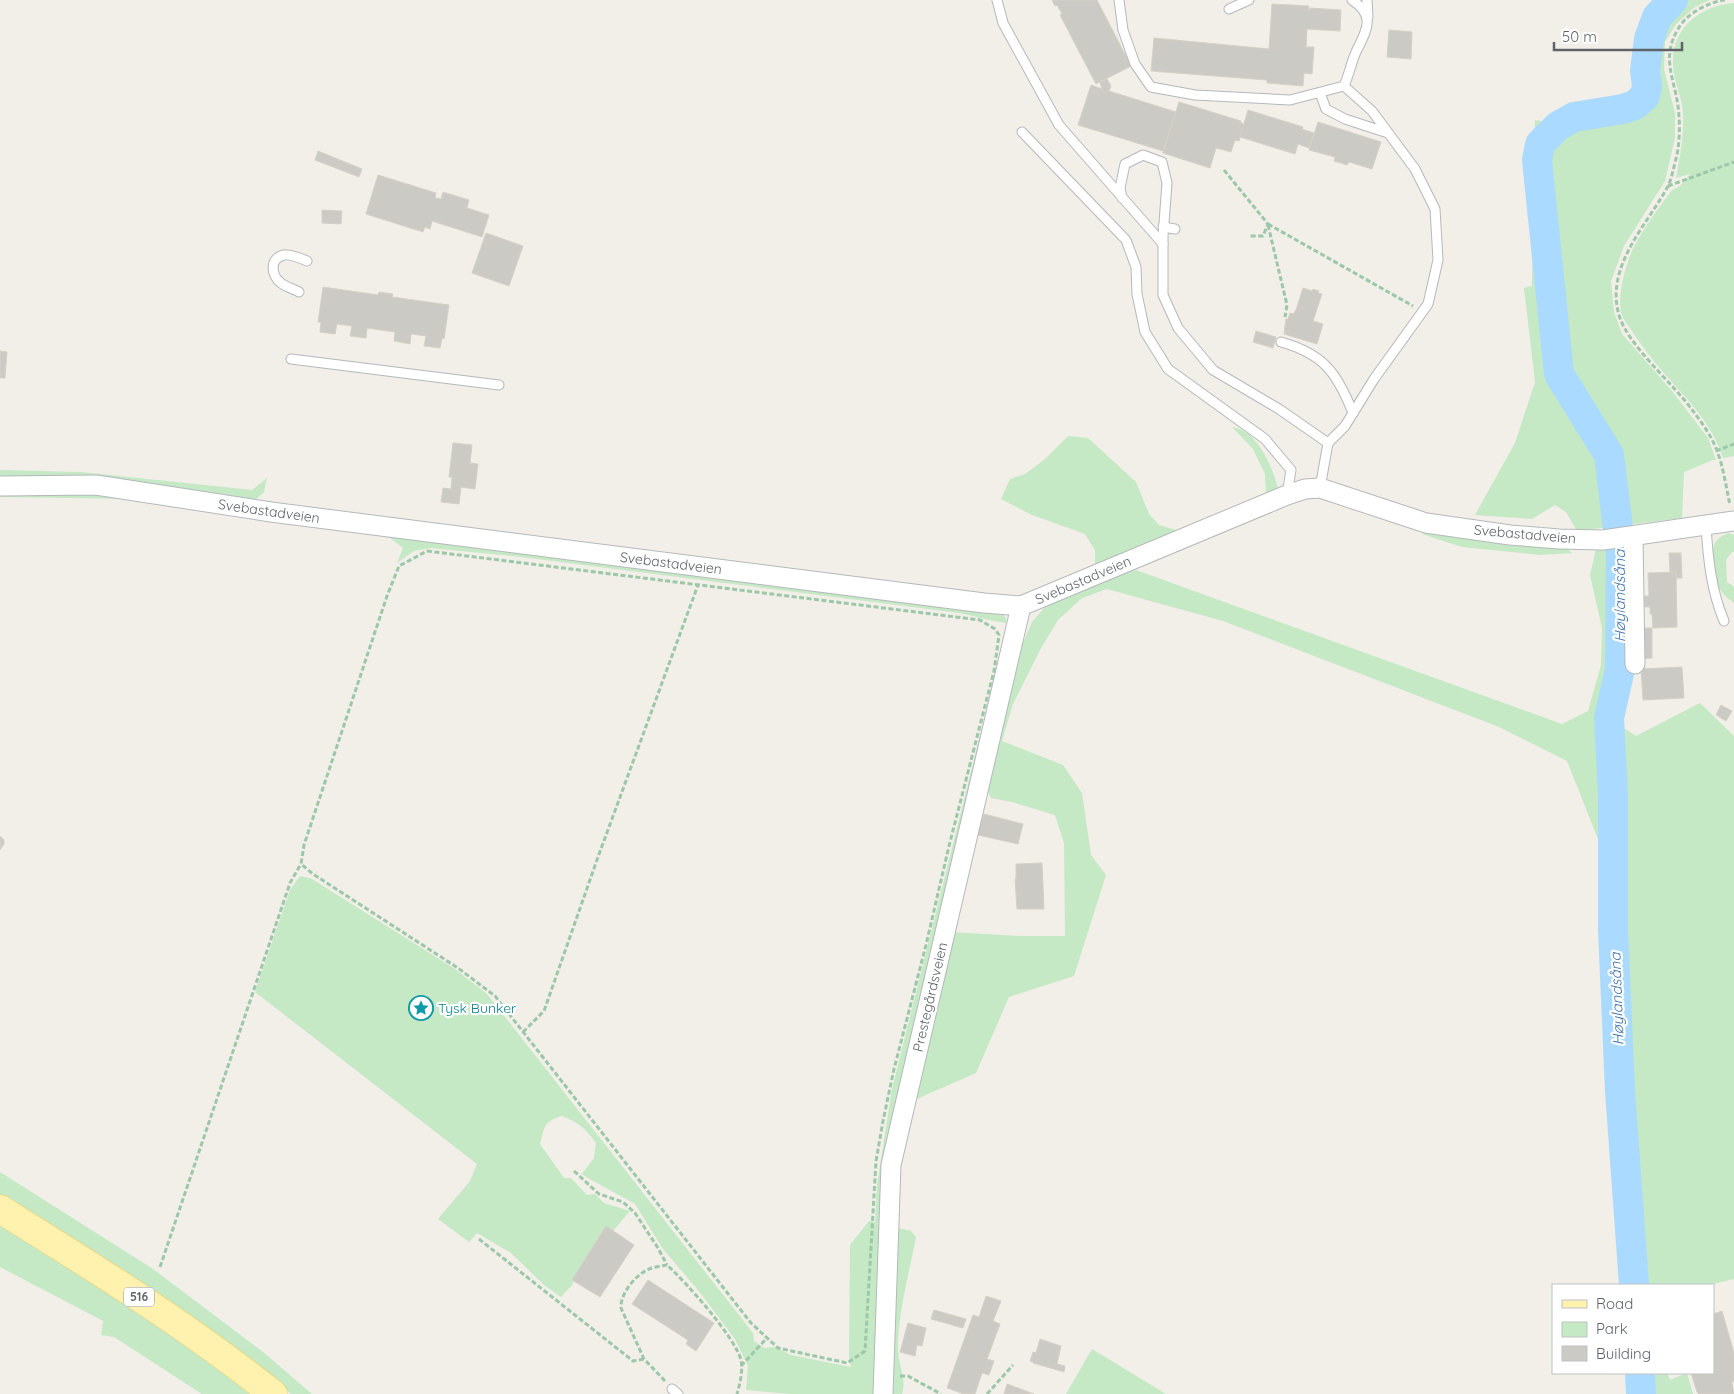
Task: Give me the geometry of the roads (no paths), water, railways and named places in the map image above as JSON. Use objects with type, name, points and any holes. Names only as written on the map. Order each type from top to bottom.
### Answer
[{"type":"main road","name":"516","points":[[0,1209],[123,1286],[250,1375],[273,1394]]},
{"type":"street","name":"Svebastadveien","points":[[0,486],[96,485],[271,512],[984,603],[1021,606],[1305,489],[1320,488],[1426,523],[1510,535],[1559,539],[1603,540],[1630,537],[1706,526],[1733,516]]},
{"type":"street","points":[[1630,537],[1634,664]]},
{"type":"street","name":"Prestegårdsveien","points":[[883,1385],[891,1165],[1021,606]]},
{"type":"lane","points":[[996,0],[1003,23],[1059,125],[1162,244]]},
{"type":"lane","points":[[1119,0],[1123,30],[1135,64],[1151,87],[1195,95],[1290,100],[1344,86]]},
{"type":"lane","points":[[1229,9],[1249,0]]},
{"type":"lane","points":[[1352,0],[1360,5],[1368,20]]},
{"type":"lane","points":[[1344,86],[1355,53],[1365,35],[1368,20],[1367,0]]},
{"type":"lane","points":[[1320,488],[1328,443],[1345,426],[1374,379],[1428,304],[1438,260],[1435,209],[1415,169],[1372,111],[1344,86]]},
{"type":"lane","points":[[1320,93],[1326,109],[1345,119],[1388,133]]},
{"type":"lane","points":[[1022,132],[1126,240],[1136,267],[1137,294],[1145,332],[1168,369],[1265,439],[1291,470],[1287,495]]},
{"type":"lane","points":[[1122,198],[1120,188],[1124,164],[1143,155],[1162,162],[1167,183],[1162,244],[1163,295],[1178,328],[1213,370],[1279,409],[1328,443]]},
{"type":"lane","points":[[1163,227],[1174,229]]},
{"type":"lane","points":[[299,292],[282,284],[276,278],[273,264],[276,258],[283,255],[292,255],[307,261]]},
{"type":"lane","points":[[1281,342],[1294,346],[1325,363],[1342,387],[1353,413]]},
{"type":"lane","points":[[291,359],[499,385]]},
{"type":"lane","points":[[1706,526],[1708,562],[1717,605],[1724,621]]},
{"type":"waterway","name":"Høylandsåna","points":[[1634,1284],[1620,1091],[1613,930],[1613,795],[1609,718],[1620,669],[1621,553],[1609,455],[1559,374],[1537,160],[1540,144],[1558,126],[1574,117],[1623,109],[1635,105],[1645,96],[1647,86],[1645,71],[1649,39],[1657,17],[1673,0]]},
{"type":"waterway","name":"Høylandsåna","points":[[1640,1374],[1641,1394]]},
{"type":"place","name":"Tysk Bunker","points":[[421,1008]]}]
